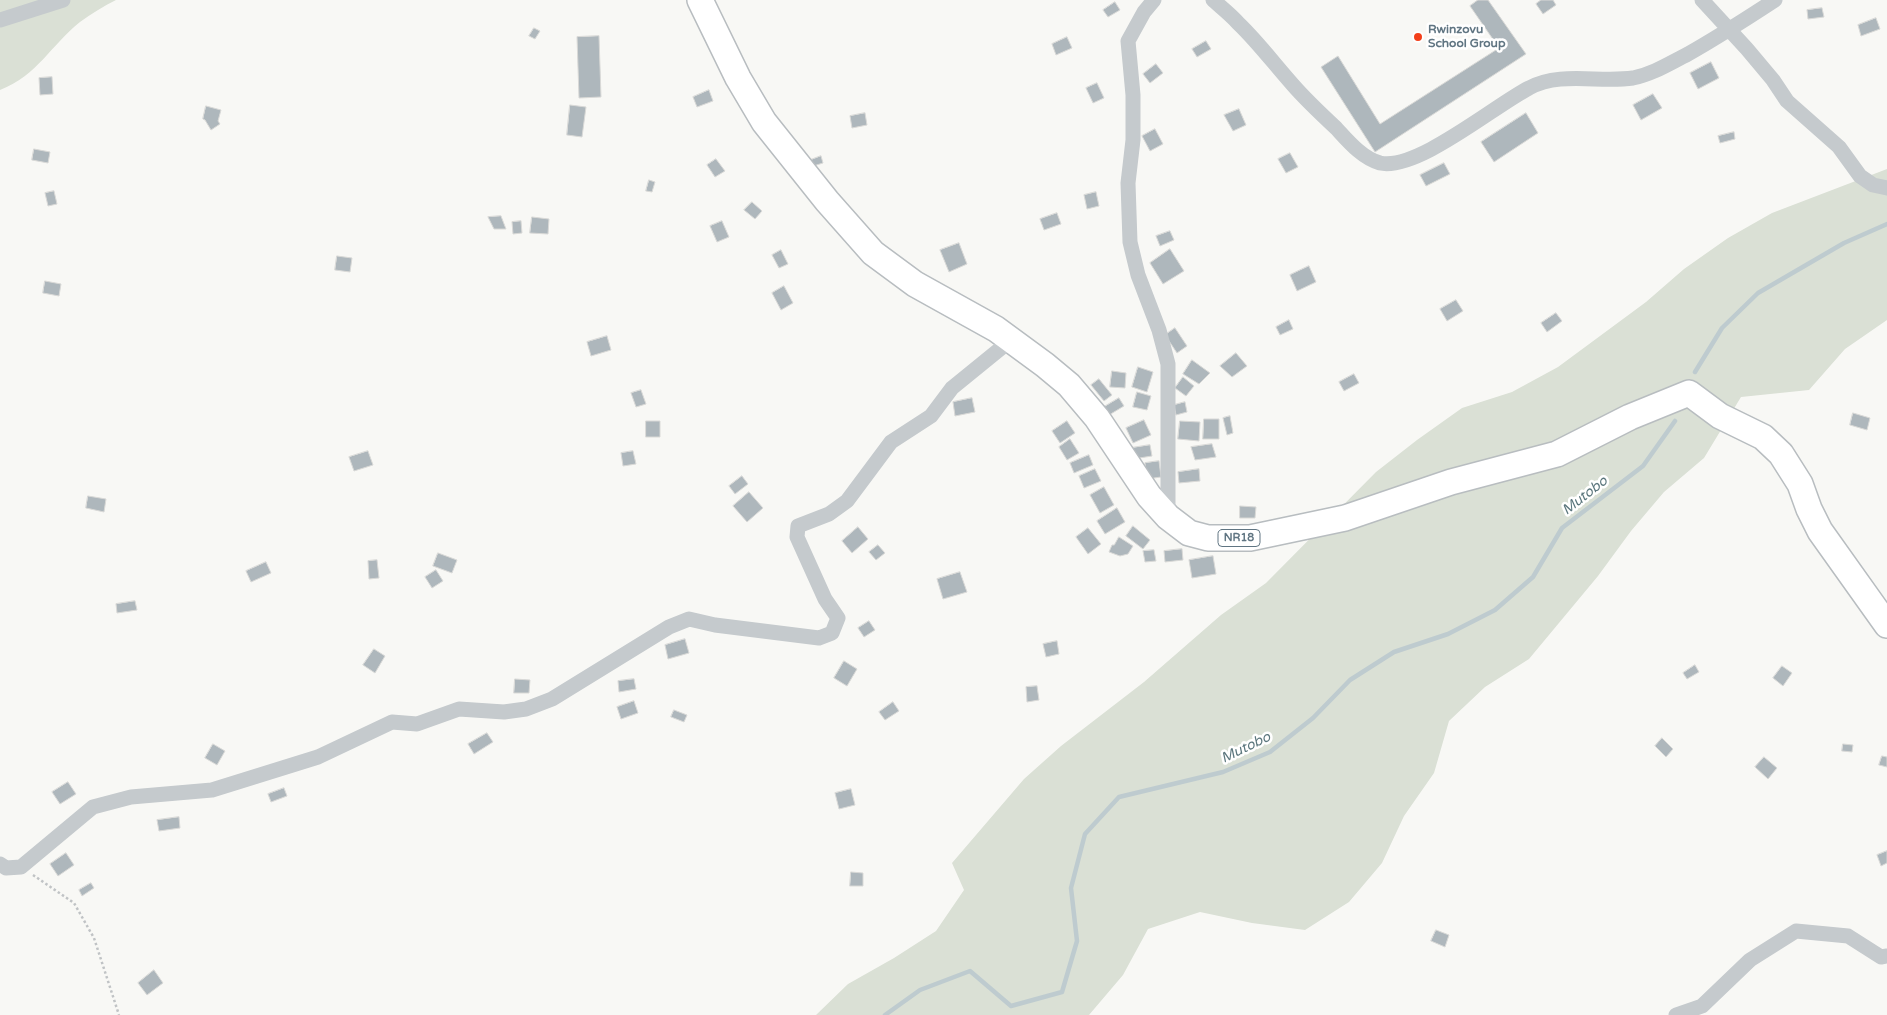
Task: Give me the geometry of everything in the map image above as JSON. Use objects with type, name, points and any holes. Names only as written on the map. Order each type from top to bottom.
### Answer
[{"type":"main road","name":"NR18","points":[[700,0],[738,78],[764,122],[827,201],[872,253],[915,284],[1011,340],[1069,385],[1097,418],[1149,496],[1189,534],[1216,538],[1250,538],[1345,518],[1451,482],[1557,454],[1630,417],[1689,393],[1720,416],[1762,437],[1781,454],[1800,484],[1809,509],[1820,531],[1887,625]]},
{"type":"street","points":[[0,20],[63,0]]},
{"type":"street","points":[[1154,0],[1144,12],[1128,41],[1133,104],[1133,140],[1128,183],[1130,242],[1138,275],[1159,330],[1168,364],[1168,516]]},
{"type":"street","points":[[1213,0],[1238,23],[1294,87],[1354,146],[1366,157],[1380,163],[1400,163],[1417,156],[1462,131],[1530,88],[1546,82],[1560,79],[1615,80],[1654,72],[1729,31],[1774,0]]},
{"type":"street","points":[[1702,0],[1773,80],[1786,101],[1839,147],[1860,176],[1873,185],[1887,188]]},
{"type":"street","points":[[0,864],[6,868],[20,867],[93,807],[131,797],[212,790],[318,756],[392,722],[417,724],[459,709],[504,712],[526,710],[552,700],[669,627],[689,619],[819,638],[832,633],[838,618],[825,599],[796,537],[798,526],[829,514],[846,501],[891,442],[931,416],[952,388],[1011,340]]},
{"type":"street","points":[[1676,1015],[1702,1006],[1750,960],[1796,931],[1848,936],[1882,957],[1887,956]]},
{"type":"path","points":[[20,867],[74,903],[94,938],[119,1015]]},
{"type":"shaded area","points":[[0,0],[116,0],[80,22],[34,68],[13,84],[0,90]]},
{"type":"shaded area","points":[[1887,169],[1887,320],[1845,349],[1809,390],[1741,397],[1704,458],[1664,492],[1529,659],[1485,687],[1449,721],[1434,773],[1404,816],[1382,863],[1349,902],[1305,930],[1252,923],[1200,912],[1148,929],[1123,975],[1089,1015],[816,1015],[848,984],[936,931],[964,890],[952,863],[1024,779],[1061,746],[1144,682],[1221,615],[1266,583],[1376,472],[1462,408],[1512,392],[1558,367],[1646,302],[1684,269],[1728,238],[1772,213]]},
{"type":"building","points":[[1478,0],[1488,0],[1526,54],[1375,152],[1321,67],[1338,56],[1380,124],[1499,48],[1470,6]]},
{"type":"building","points":[[1541,0],[1553,0],[1556,5],[1543,14],[1536,4]]},
{"type":"building","points":[[1115,2],[1120,10],[1108,17],[1103,10]]},
{"type":"building","points":[[1822,8],[1824,17],[1808,19],[1807,10]]},
{"type":"building","points":[[1876,18],[1880,29],[1861,36],[1858,25]]},
{"type":"building","points":[[534,28],[540,31],[535,39],[529,36]]},
{"type":"building","points":[[599,36],[601,97],[579,98],[577,37]]},
{"type":"building","points":[[1067,37],[1072,48],[1056,55],[1052,44]]},
{"type":"building","points":[[1206,41],[1211,49],[1197,57],[1192,49]]},
{"type":"building","points":[[1711,62],[1719,78],[1698,89],[1690,73]]},
{"type":"building","points":[[1156,64],[1163,73],[1150,83],[1143,74]]},
{"type":"building","points":[[52,77],[53,94],[40,95],[39,78]]},
{"type":"building","points":[[1097,83],[1104,98],[1093,103],[1086,88]]},
{"type":"building","points":[[709,90],[713,101],[697,107],[693,97]]},
{"type":"building","points":[[1653,94],[1662,108],[1641,120],[1633,105]]},
{"type":"building","points":[[570,105],[586,107],[582,137],[567,135]]},
{"type":"building","points":[[206,106],[221,110],[218,121],[220,124],[211,130],[203,119]]},
{"type":"building","points":[[1239,109],[1246,125],[1233,131],[1224,115]]},
{"type":"building","points":[[865,113],[867,125],[852,128],[850,116]]},
{"type":"building","points":[[1526,113],[1538,133],[1494,162],[1481,142]]},
{"type":"building","points":[[1155,129],[1163,144],[1150,151],[1142,136]]},
{"type":"building","points":[[1734,132],[1735,139],[1720,143],[1718,136]]},
{"type":"building","points":[[34,149],[50,152],[48,163],[32,160]]},
{"type":"building","points":[[1290,153],[1298,167],[1286,173],[1278,159]]},
{"type":"building","points":[[821,156],[823,163],[810,167],[808,161]]},
{"type":"building","points":[[716,159],[725,171],[715,177],[707,165]]},
{"type":"building","points":[[1444,163],[1450,174],[1426,186],[1420,175]]},
{"type":"building","points":[[649,180],[655,182],[652,192],[646,191]]},
{"type":"building","points":[[54,191],[57,204],[48,206],[45,193]]},
{"type":"building","points":[[1096,192],[1099,206],[1087,209],[1084,195]]},
{"type":"building","points":[[752,202],[762,211],[755,219],[744,210]]},
{"type":"building","points":[[1057,213],[1061,224],[1044,230],[1040,219]]},
{"type":"building","points":[[501,216],[506,229],[494,229],[488,217]]},
{"type":"building","points":[[532,217],[549,219],[548,234],[530,233]]},
{"type":"building","points":[[521,221],[522,233],[513,234],[512,222]]},
{"type":"building","points":[[722,221],[729,237],[717,242],[710,226]]},
{"type":"building","points":[[1170,231],[1174,240],[1160,246],[1156,236]]},
{"type":"building","points":[[959,243],[967,264],[949,272],[940,250]]},
{"type":"building","points":[[1170,249],[1184,271],[1163,284],[1150,263]]},
{"type":"building","points":[[781,250],[788,264],[779,268],[772,255]]},
{"type":"building","points":[[337,256],[352,258],[350,272],[335,270]]},
{"type":"building","points":[[1309,266],[1316,282],[1297,291],[1290,275]]},
{"type":"building","points":[[45,281],[61,284],[59,296],[43,293]]},
{"type":"building","points":[[784,286],[793,303],[781,310],[772,293]]},
{"type":"building","points":[[1456,300],[1463,311],[1447,321],[1440,309]]},
{"type":"building","points":[[1556,313],[1562,321],[1547,332],[1541,323]]},
{"type":"building","points":[[1289,320],[1293,329],[1280,335],[1276,327]]},
{"type":"building","points":[[1175,328],[1187,346],[1177,353],[1165,335]]},
{"type":"building","points":[[607,336],[611,350],[591,356],[587,342]]},
{"type":"building","points":[[1236,353],[1247,366],[1232,377],[1220,366]]},
{"type":"building","points":[[1192,360],[1210,373],[1199,384],[1183,374]]},
{"type":"building","points":[[1138,367],[1153,372],[1147,392],[1132,387]]},
{"type":"building","points":[[1112,371],[1126,373],[1125,388],[1110,387]]},
{"type":"building","points":[[1354,374],[1359,383],[1344,391],[1339,382]]},
{"type":"building","points":[[1183,377],[1194,386],[1186,396],[1175,388]]},
{"type":"building","points":[[1099,379],[1112,395],[1104,401],[1091,385]]},
{"type":"building","points":[[641,390],[646,404],[636,407],[631,393]]},
{"type":"building","points":[[1137,392],[1151,396],[1147,410],[1133,407]]},
{"type":"building","points":[[972,398],[975,412],[955,416],[953,402]]},
{"type":"building","points":[[1119,398],[1124,406],[1109,415],[1104,407]]},
{"type":"building","points":[[1185,402],[1187,412],[1176,415],[1174,405]]},
{"type":"building","points":[[1853,413],[1870,418],[1867,430],[1850,425]]},
{"type":"building","points":[[1230,416],[1233,433],[1227,435],[1223,418]]},
{"type":"building","points":[[1204,419],[1219,419],[1219,439],[1203,439]]},
{"type":"building","points":[[1144,420],[1151,435],[1133,443],[1126,428]]},
{"type":"building","points":[[646,421],[660,421],[660,437],[646,437]]},
{"type":"building","points":[[1067,421],[1075,433],[1060,443],[1052,431]]},
{"type":"building","points":[[1180,421],[1200,422],[1199,441],[1178,439]]},
{"type":"building","points":[[1070,439],[1079,453],[1067,460],[1059,447]]},
{"type":"building","points":[[1212,444],[1216,457],[1195,460],[1191,447]]},
{"type":"building","points":[[1150,445],[1152,456],[1133,459],[1131,448]]},
{"type":"building","points":[[368,451],[373,465],[354,471],[349,457]]},
{"type":"building","points":[[633,451],[636,464],[623,466],[621,453]]},
{"type":"building","points":[[1089,455],[1093,465],[1074,473],[1070,463]]},
{"type":"building","points":[[1159,461],[1161,477],[1147,479],[1145,463]]},
{"type":"building","points":[[1095,469],[1101,481],[1084,488],[1079,476]]},
{"type":"building","points":[[1199,469],[1200,481],[1179,483],[1178,472]]},
{"type":"building","points":[[742,476],[748,484],[735,494],[729,486]]},
{"type":"building","points":[[1104,487],[1114,505],[1100,513],[1090,495]]},
{"type":"building","points":[[749,492],[763,508],[747,522],[733,506]]},
{"type":"building","points":[[88,496],[106,499],[104,512],[86,508]]},
{"type":"building","points":[[1240,506],[1256,507],[1255,518],[1240,518]]},
{"type":"building","points":[[1117,508],[1125,522],[1105,534],[1097,521]]},
{"type":"building","points":[[1133,526],[1150,540],[1143,549],[1126,536]]},
{"type":"building","points":[[858,527],[868,539],[852,553],[842,541]]},
{"type":"building","points":[[1088,528],[1101,544],[1088,554],[1076,537]]},
{"type":"building","points":[[1119,537],[1133,546],[1128,554],[1120,556],[1109,552]]},
{"type":"building","points":[[878,545],[885,553],[876,560],[869,552]]},
{"type":"building","points":[[1182,549],[1183,560],[1165,562],[1164,551]]},
{"type":"building","points":[[1154,550],[1156,561],[1145,562],[1143,551]]},
{"type":"building","points":[[438,553],[457,560],[452,573],[433,566]]},
{"type":"building","points":[[1213,556],[1216,574],[1192,578],[1189,560]]},
{"type":"building","points":[[377,560],[379,578],[369,579],[368,561]]},
{"type":"building","points":[[266,562],[271,573],[251,582],[246,571]]},
{"type":"building","points":[[436,570],[443,581],[432,588],[425,577]]},
{"type":"building","points":[[960,572],[967,592],[943,599],[937,579]]},
{"type":"building","points":[[135,601],[137,610],[117,613],[116,604]]},
{"type":"building","points":[[869,621],[875,630],[864,637],[858,628]]},
{"type":"building","points":[[685,639],[689,653],[668,659],[665,645]]},
{"type":"building","points":[[1057,641],[1059,654],[1046,657],[1043,644]]},
{"type":"building","points":[[374,649],[385,656],[375,673],[363,665]]},
{"type":"building","points":[[844,661],[857,669],[847,686],[834,678]]},
{"type":"building","points":[[1695,665],[1699,672],[1687,679],[1683,673]]},
{"type":"building","points":[[1782,666],[1792,673],[1783,686],[1773,678]]},
{"type":"building","points":[[515,679],[530,680],[529,693],[514,693]]},
{"type":"building","points":[[634,679],[636,689],[619,692],[618,681]]},
{"type":"building","points":[[1037,686],[1039,700],[1027,702],[1026,687]]},
{"type":"building","points":[[634,701],[638,713],[621,719],[617,707]]},
{"type":"building","points":[[893,702],[899,711],[885,720],[879,712]]},
{"type":"building","points":[[674,710],[687,715],[684,722],[671,717]]},
{"type":"building","points":[[487,733],[493,742],[474,754],[468,744]]},
{"type":"building","points":[[1662,738],[1673,749],[1666,757],[1655,746]]},
{"type":"building","points":[[213,744],[225,751],[217,765],[205,758]]},
{"type":"building","points":[[1843,744],[1853,745],[1852,752],[1842,751]]},
{"type":"building","points":[[1882,756],[1887,757],[1887,767],[1879,765]]},
{"type":"building","points":[[1764,757],[1777,768],[1768,779],[1755,767]]},
{"type":"building","points":[[68,782],[76,794],[60,804],[52,792]]},
{"type":"building","points":[[284,788],[287,796],[271,802],[268,794]]},
{"type":"building","points":[[851,789],[855,805],[839,809],[835,793]]},
{"type":"building","points":[[179,817],[180,828],[159,831],[157,820]]},
{"type":"building","points":[[1887,851],[1887,863],[1881,866],[1877,855]]},
{"type":"building","points":[[66,853],[74,865],[58,876],[50,864]]},
{"type":"building","points":[[851,872],[863,873],[863,886],[850,886]]},
{"type":"building","points":[[91,883],[94,888],[82,896],[79,890]]},
{"type":"building","points":[[1436,930],[1449,935],[1445,947],[1431,941]]},
{"type":"building","points":[[154,970],[163,983],[147,995],[138,983]]},
{"type":"waterway","name":"Mutobo","points":[[1695,372],[1722,328],[1758,293],[1844,243],[1887,224]]},
{"type":"waterway","name":"Mutobo","points":[[885,1015],[920,990],[970,971],[1011,1006],[1062,992],[1077,941],[1071,888],[1085,834],[1119,797],[1223,772],[1270,752],[1313,718],[1350,680],[1394,652],[1448,634],[1495,610],[1533,577],[1562,528],[1643,466],[1675,421]]},
{"type":"place","name":"Rwinzovu School Group","points":[[1418,37]]}]
